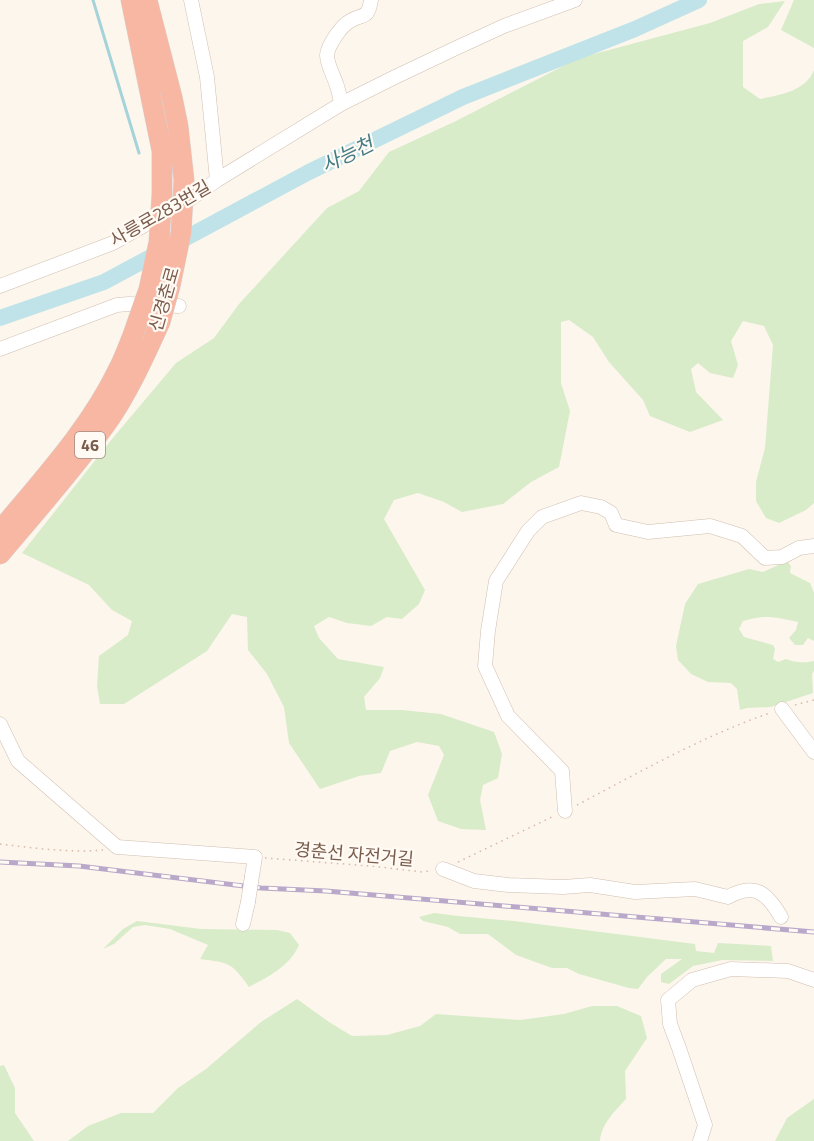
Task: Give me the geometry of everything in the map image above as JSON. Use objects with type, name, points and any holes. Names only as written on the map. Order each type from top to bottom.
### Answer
[{"type":"highway","points":[[123,0],[136,27]]},
{"type":"highway","name":"신경춘로","points":[[0,531],[69,447],[99,403],[118,370],[149,289],[159,242],[162,151],[131,0]]},
{"type":"highway","name":"신경춘로","points":[[0,554],[106,424],[135,378],[160,322],[170,286],[181,233],[184,180],[178,126],[147,0]]},
{"type":"highway","points":[[157,0],[162,25],[161,55]]},
{"type":"street","name":"사릉로283번길","points":[[0,286],[113,243],[189,200],[217,180],[207,77],[191,0]]},
{"type":"street","points":[[341,104],[327,56],[330,44],[342,28],[350,21],[362,17],[370,9],[371,0]]},
{"type":"street","points":[[217,180],[341,104],[504,26],[575,0]]},
{"type":"street","points":[[0,349],[117,305],[179,306]]},
{"type":"street","points":[[565,811],[562,771],[508,716],[485,666],[496,581],[528,531],[542,517],[581,503],[601,507],[611,513],[616,525],[648,532],[710,526],[742,536],[765,558],[782,557],[799,548],[814,546]]},
{"type":"street","points":[[782,710],[814,752]]},
{"type":"street","points":[[0,724],[18,761],[117,847],[255,857],[243,924]]},
{"type":"street","points":[[443,869],[474,881],[508,885],[590,885],[635,892],[694,889],[729,897],[740,890],[754,889],[772,901],[781,916]]},
{"type":"street","points":[[700,1141],[705,1125],[670,1024],[668,1000],[692,980],[731,969],[788,971],[814,980]]},
{"type":"path","name":"경춘선 자전거길","points":[[255,857],[422,872],[443,869],[740,724],[814,699]]},
{"type":"path","points":[[0,844],[86,851],[117,847]]},
{"type":"green space","points":[[794,0],[814,0],[814,48],[781,30]]},
{"type":"green space","points":[[785,1],[768,27],[743,41],[743,87],[760,99],[776,96],[792,91],[805,83],[814,70],[814,503],[806,510],[779,523],[766,518],[756,501],[756,482],[765,448],[773,345],[764,326],[743,321],[731,341],[738,365],[733,378],[710,373],[698,363],[691,369],[696,392],[723,420],[690,432],[650,416],[643,400],[609,362],[593,337],[569,320],[561,322],[561,383],[570,411],[559,467],[531,482],[503,504],[462,512],[444,502],[418,493],[394,500],[384,519],[425,590],[419,604],[402,619],[387,617],[371,626],[347,623],[329,617],[314,626],[319,638],[338,659],[384,667],[380,678],[364,697],[366,710],[402,710],[441,714],[494,732],[502,754],[498,778],[483,785],[480,800],[486,830],[461,829],[438,821],[428,795],[444,755],[439,746],[417,742],[390,751],[381,773],[359,776],[320,789],[289,743],[284,707],[267,674],[248,650],[247,617],[232,614],[207,651],[124,704],[100,704],[97,686],[99,656],[128,635],[132,621],[112,610],[89,585],[22,553],[112,439],[176,363],[214,338],[239,304],[327,208],[359,191],[389,152],[456,121],[579,58],[710,23],[759,4]]},
{"type":"green space","points":[[787,561],[791,566],[790,573],[810,583],[814,593],[814,641],[808,638],[803,645],[795,645],[789,638],[796,630],[798,622],[777,618],[764,617],[743,621],[739,629],[744,637],[773,645],[775,649],[773,659],[778,662],[786,659],[800,662],[814,661],[813,693],[771,707],[740,710],[737,689],[731,683],[708,682],[691,674],[678,660],[676,646],[685,604],[698,584],[749,569],[763,572]]},
{"type":"green space","points":[[434,913],[695,944],[696,951],[714,953],[718,943],[771,946],[773,961],[722,960],[693,966],[669,984],[661,982],[661,974],[682,959],[666,959],[638,989],[629,988],[579,974],[567,968],[552,968],[516,955],[488,934],[460,934],[448,927],[423,921],[419,917]]},
{"type":"green space","points":[[137,921],[201,929],[277,930],[290,933],[299,945],[284,965],[249,987],[229,965],[200,959],[208,945],[170,929],[145,925],[133,927],[114,944],[103,949],[123,929]]},
{"type":"green space","points":[[297,999],[352,1036],[387,1035],[420,1026],[436,1014],[520,1020],[564,1014],[592,1006],[617,1006],[641,1016],[647,1038],[625,1071],[626,1099],[606,1123],[600,1141],[68,1141],[88,1126],[121,1113],[153,1113],[178,1088],[206,1069],[261,1022]]},
{"type":"green space","points":[[4,1065],[15,1088],[15,1113],[34,1141],[0,1141],[0,1066]]},
{"type":"green space","points":[[814,1099],[814,1141],[775,1141],[787,1118]]},
{"type":"waterway","points":[[93,0],[139,153]]},
{"type":"waterway","name":"사능천","points":[[0,318],[104,282],[309,172],[463,97],[635,29],[699,0]]},
{"type":"railway","points":[[0,862],[79,866],[261,888],[326,891],[814,932]]}]
